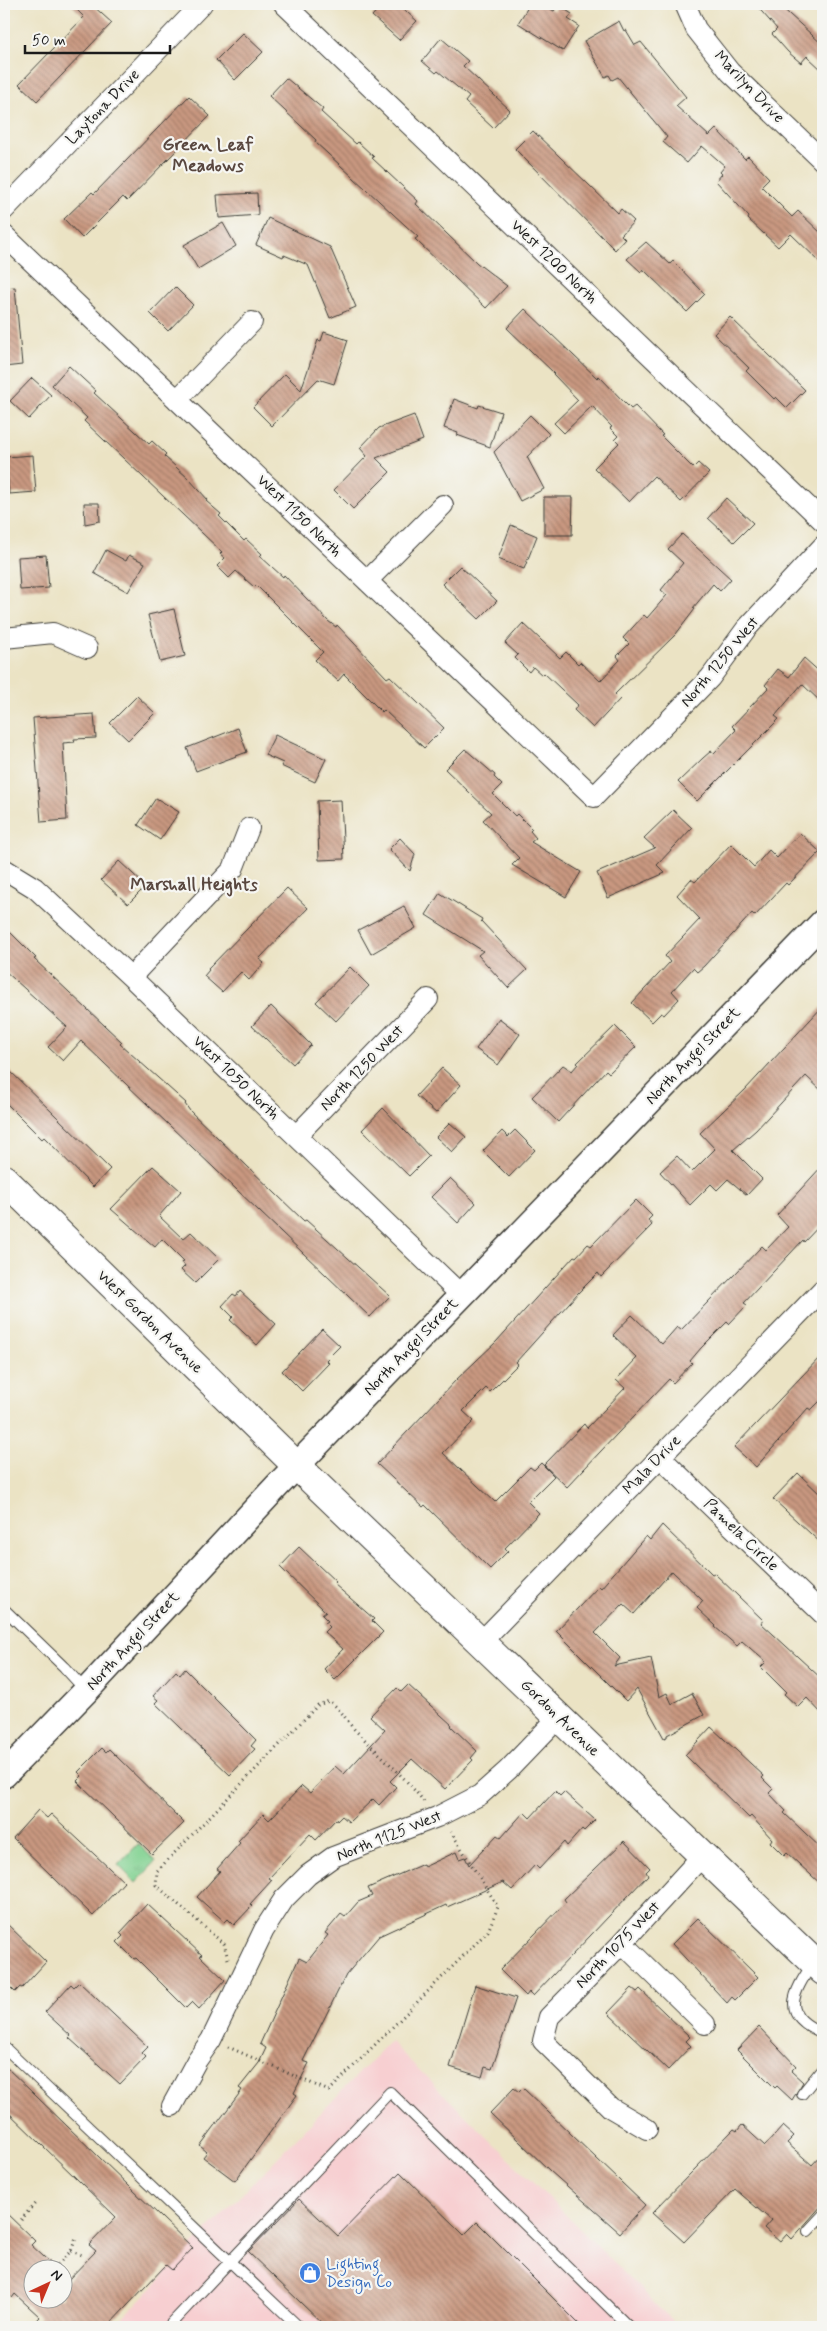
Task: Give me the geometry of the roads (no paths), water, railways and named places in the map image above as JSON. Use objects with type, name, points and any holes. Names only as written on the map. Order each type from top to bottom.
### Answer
[{"type":"main road","name":"West Gordon Avenue","points":[[4,1179],[297,1466]]},
{"type":"main road","name":"Gordon Avenue","points":[[297,1466],[819,1966]]},
{"type":"street","name":"Laytona Drive","points":[[4,210],[202,4]]},
{"type":"street","name":"West 1200 North","points":[[284,4],[823,521]]},
{"type":"street","name":"Marilyn Drive","points":[[685,4],[696,29],[730,72],[823,161]]},
{"type":"street","name":"West 1150 North","points":[[4,235],[594,797]]},
{"type":"street","points":[[177,400],[252,322]]},
{"type":"street","points":[[367,581],[443,505]]},
{"type":"street","name":"North 1250 West","points":[[594,797],[710,678],[746,629],[823,546]]},
{"type":"street","points":[[4,638],[53,632],[87,648]]},
{"type":"street","points":[[131,977],[233,868],[249,828]]},
{"type":"street","name":"West 1050 North","points":[[4,869],[35,888],[131,977],[461,1295]]},
{"type":"street","name":"North Angel Street","points":[[4,1775],[461,1295],[823,922]]},
{"type":"street","name":"North 1250 West","points":[[296,1136],[428,999]]},
{"type":"street","name":"Mala Drive","points":[[481,1642],[823,1289]]},
{"type":"street","name":"Pamela Circle","points":[[660,1457],[823,1614]]},
{"type":"street","name":"North 1125 West","points":[[172,2106],[197,2060],[211,2040],[269,1922],[284,1899],[308,1875],[333,1857],[437,1817],[480,1795],[508,1770],[559,1717]]},
{"type":"street","name":"North 1075 West","points":[[647,2129],[611,2108],[543,2040],[548,2017],[622,1943],[703,1855]]},
{"type":"street","points":[[622,1943],[705,2024]]},
{"type":"lane","points":[[4,1609],[86,1691]]},
{"type":"lane","points":[[819,1966],[796,1988],[792,2004],[796,2015],[814,2029],[823,2033]]},
{"type":"lane","points":[[4,2047],[299,2327]]},
{"type":"lane","points":[[802,2094],[823,2068]]},
{"type":"lane","points":[[168,2327],[390,2092],[629,2327]]},
{"type":"lane","points":[[808,2231],[823,2215]]},
{"type":"place","name":"Lighting Design Co","points":[[310,2273]]},
{"type":"district","name":"Green Leaf Meadows","points":[[208,155]]},
{"type":"district","name":"Marshall Heights","points":[[194,885]]}]
